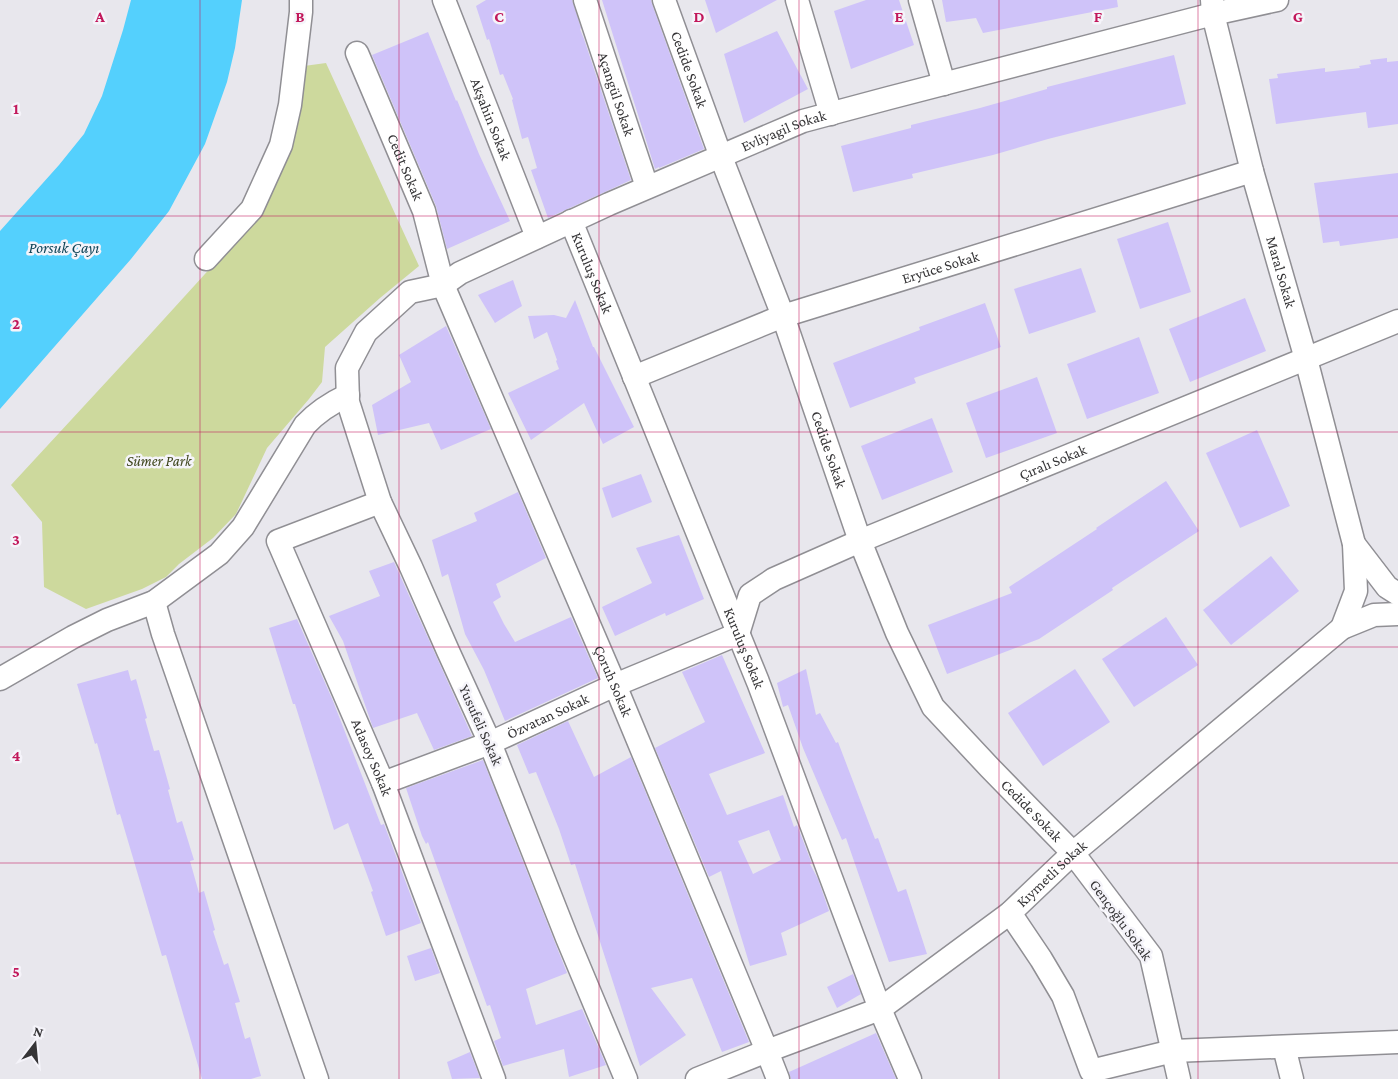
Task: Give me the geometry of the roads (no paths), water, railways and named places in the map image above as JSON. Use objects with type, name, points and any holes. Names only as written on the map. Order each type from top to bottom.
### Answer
[{"type":"street","points":[[206,259],[252,209],[281,145],[290,105],[302,12],[301,0]]},
{"type":"street","name":"Akşahin Sokak","points":[[444,0],[537,237]]},
{"type":"street","name":"Açangül Sokak","points":[[585,0],[647,187]]},
{"type":"street","name":"Cedide Sokak","points":[[664,0],[721,156],[783,316],[860,541],[897,633],[933,706],[1073,853]]},
{"type":"street","points":[[797,0],[831,114]]},
{"type":"street","points":[[920,0],[944,84]]},
{"type":"street","name":"Evliyagil Sokak","points":[[347,368],[366,332],[410,292],[444,285],[460,272],[571,221],[803,121],[944,84],[1212,7],[1277,0]]},
{"type":"street","name":"Maral Sokak","points":[[1212,7],[1252,171],[1306,359],[1354,544]]},
{"type":"street","name":"Cedit Sokak","points":[[357,53],[424,211],[444,285]]},
{"type":"street","name":"Eryüce Sokak","points":[[634,377],[783,316],[1252,171]]},
{"type":"street","name":"Kuruluş Sokak","points":[[571,221],[758,682],[880,1009],[910,1079]]},
{"type":"street","name":"Çoruh Sokak","points":[[444,285],[615,685],[778,1079]]},
{"type":"street","name":"Çıralı Sokak","points":[[738,634],[750,595],[774,579],[860,541],[1398,321]]},
{"type":"street","name":"Yusufeli Sokak","points":[[347,368],[348,402],[380,502],[490,743],[567,938],[626,1079]]},
{"type":"street","points":[[0,679],[73,637],[107,620],[154,602],[219,554],[243,527],[305,425],[327,405],[348,395]]},
{"type":"street","name":"Adasoy Sokak","points":[[380,502],[278,542],[383,783],[494,1079]]},
{"type":"street","points":[[1354,544],[1387,587],[1398,594]]},
{"type":"street","points":[[1342,628],[1356,591],[1354,544]]},
{"type":"street","points":[[154,602],[317,1079]]},
{"type":"street","name":"Kıymetli Sokak","points":[[697,1079],[880,1009],[1010,913],[1073,853],[1342,628],[1374,615],[1398,614]]},
{"type":"street","name":"Özvatan Sokak","points":[[383,783],[490,743],[615,685],[738,634]]},
{"type":"street","name":"Gençoğlu Sokak","points":[[1073,853],[1151,956],[1179,1079]]},
{"type":"street","points":[[1010,913],[1063,996],[1092,1075],[1173,1051],[1398,1042]]},
{"type":"street","points":[[1284,1047],[1292,1079]]},
{"type":"water","name":"Porsuk Çayı","points":[[131,0],[242,0],[235,48],[227,82],[205,144],[169,211],[131,259],[0,409],[0,231],[84,134],[102,96]]},
{"type":"park label","name":"Sümer Park","points":[[159,461]]}]
